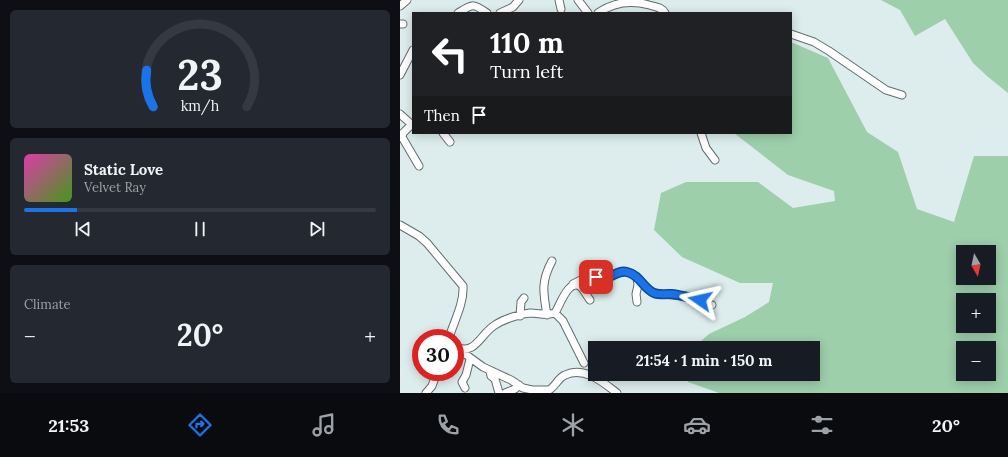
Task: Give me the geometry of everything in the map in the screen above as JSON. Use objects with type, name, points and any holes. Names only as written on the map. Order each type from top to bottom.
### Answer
[{"type":"street","points":[[400,6],[407,0]]},
{"type":"street","points":[[502,12],[513,7],[519,0]]},
{"type":"street","points":[[559,0],[561,9]]},
{"type":"street","points":[[578,0],[587,12]]},
{"type":"street","points":[[600,12],[610,6],[630,1],[660,7],[666,12]]},
{"type":"street","points":[[459,12],[471,3],[486,12]]},
{"type":"street","points":[[792,34],[814,42],[886,90],[902,94]]},
{"type":"street","points":[[400,75],[412,52]]},
{"type":"street","points":[[400,114],[411,123],[403,133],[402,137],[419,166]]},
{"type":"street","points":[[445,134],[450,142]]},
{"type":"street","points":[[701,134],[706,148],[714,160]]},
{"type":"street","points":[[400,225],[419,236],[427,243],[464,286],[460,307],[452,329]]},
{"type":"street","points":[[547,315],[544,280],[546,272],[552,261]]},
{"type":"street","points":[[464,350],[481,341],[494,325],[532,313],[547,315],[555,312],[569,287],[590,275],[604,280],[619,272],[626,272],[637,277],[656,294],[674,295],[700,300],[712,305]]},
{"type":"street","points":[[637,277],[637,302]]},
{"type":"street","points":[[573,284],[582,288],[590,300]]},
{"type":"street","points":[[520,316],[521,302],[524,298]]},
{"type":"street","points":[[555,312],[563,321],[584,363]]},
{"type":"street","points":[[464,352],[470,359],[490,371],[532,390],[549,390],[564,375],[582,373],[589,374],[600,380],[617,393]]},
{"type":"street","points":[[465,388],[462,382],[466,375],[470,359]]},
{"type":"street","points":[[490,371],[491,376],[495,379],[499,393]]},
{"type":"street","points":[[426,393],[432,386],[434,381]]},
{"type":"street","points":[[505,393],[515,389],[519,385]]},
{"type":"green space","points":[[881,0],[1008,0],[1008,93],[973,63],[945,19],[915,36],[900,10]]},
{"type":"green space","points":[[792,42],[828,58],[867,132],[898,152],[917,209],[954,222],[974,156],[1008,156],[1008,393],[719,393],[688,382],[820,381],[820,341],[701,341],[709,334],[745,317],[769,302],[773,283],[740,283],[682,257],[654,230],[661,193],[686,182],[758,182],[793,208],[835,201],[834,191],[788,175],[735,134],[792,134]]},
{"type":"route","points":[[596,277],[604,280],[619,272],[626,272],[639,278],[652,292],[656,294],[674,295],[700,300]]}]
